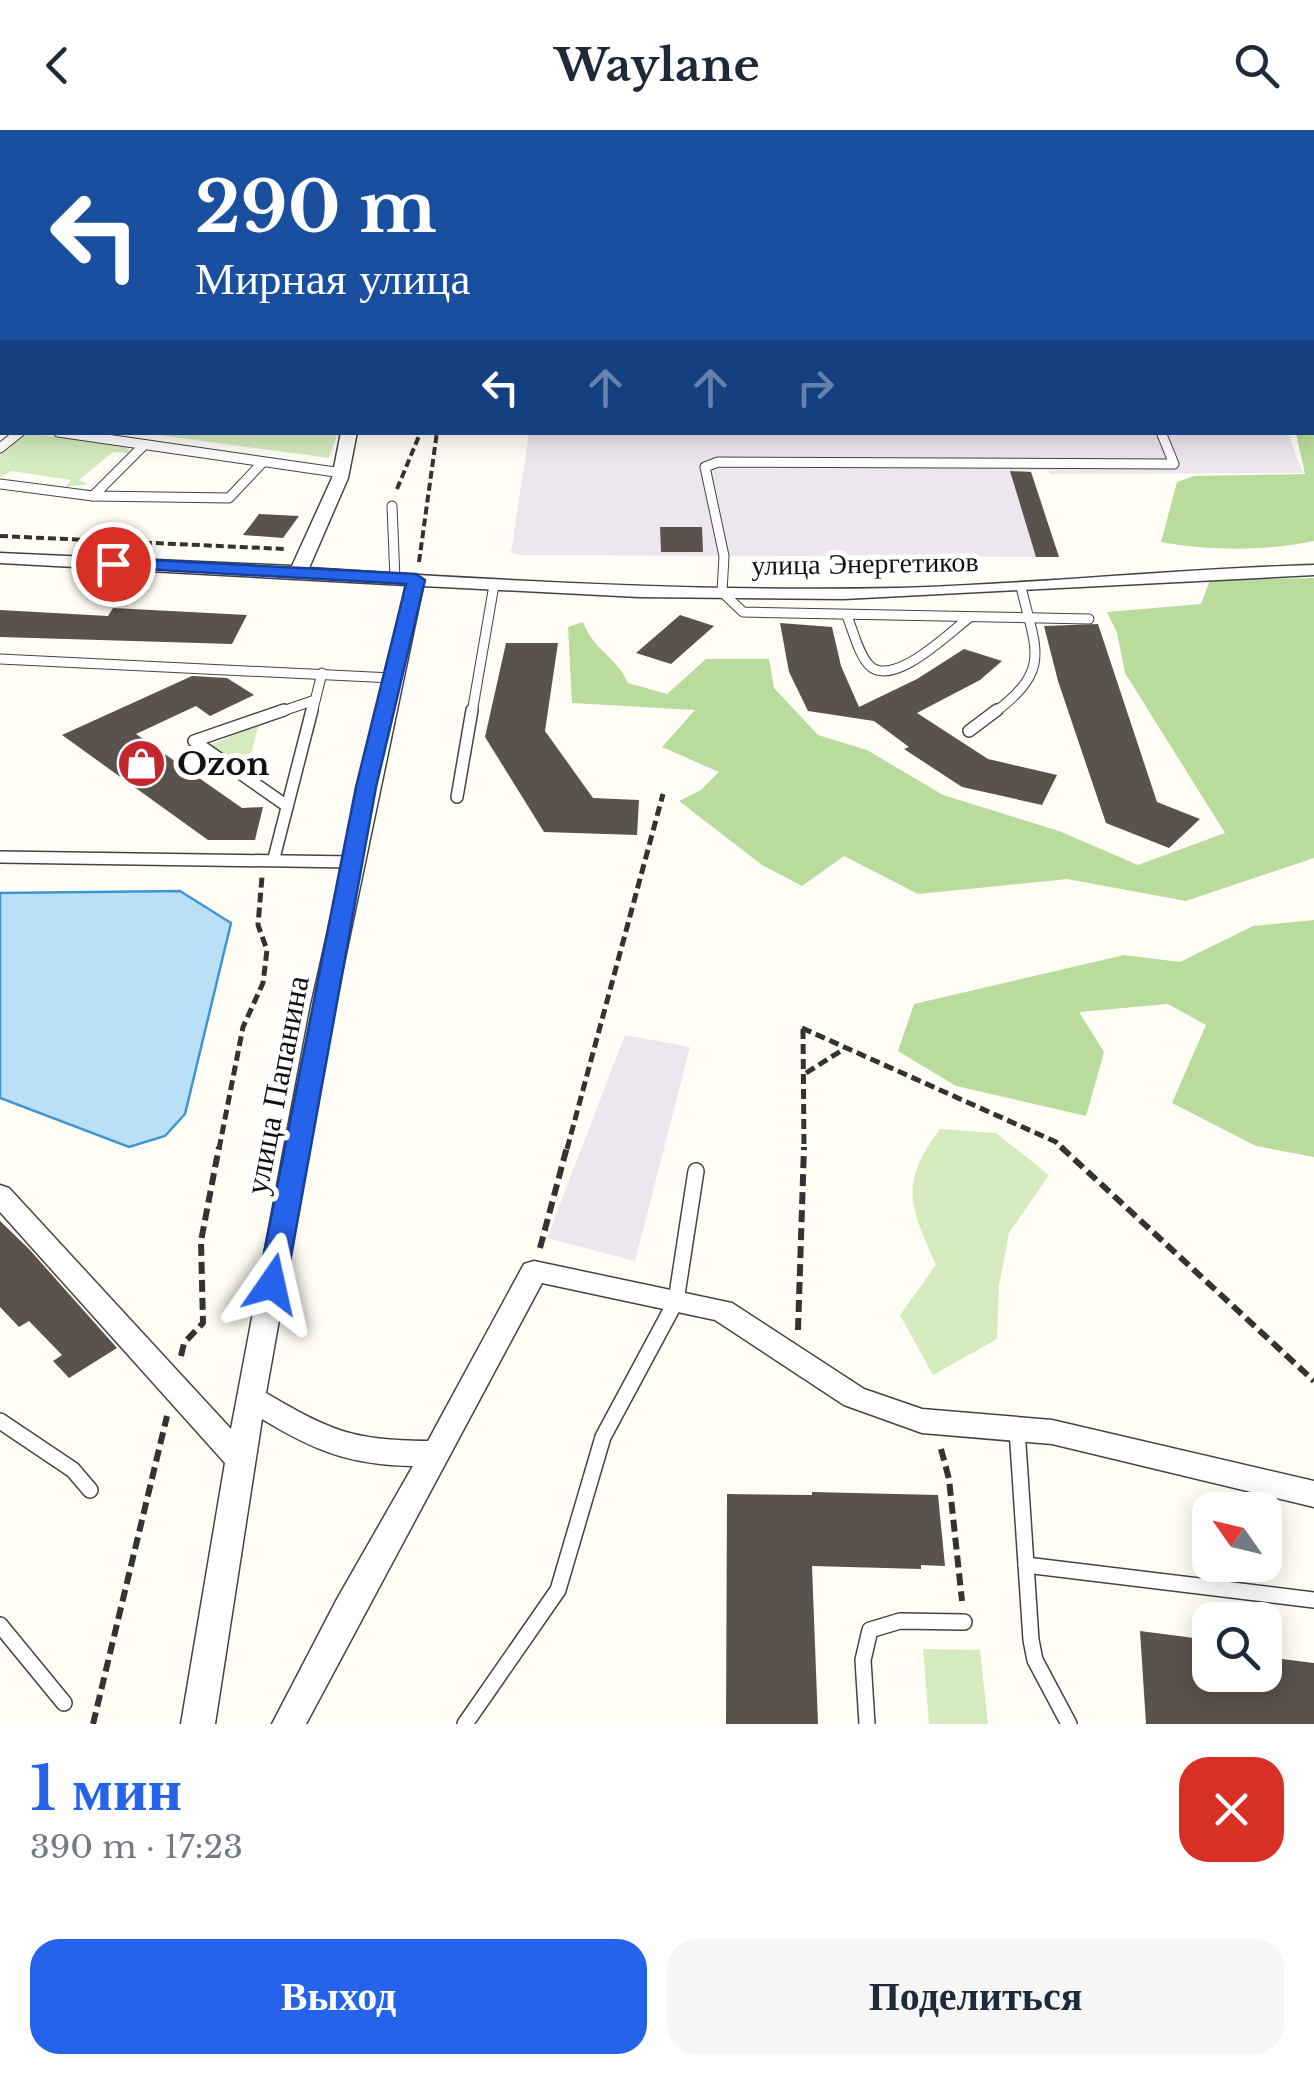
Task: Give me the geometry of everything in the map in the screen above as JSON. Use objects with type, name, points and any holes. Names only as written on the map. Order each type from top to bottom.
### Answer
[{"type":"street","points":[[298,572],[342,473],[348,435]]},
{"type":"street","name":"улица Энергетиков","points":[[0,558],[494,584],[846,594],[1020,587],[1204,572],[1314,570]]},
{"type":"street","name":"улица Папанина","points":[[198,1724],[239,1458],[352,862],[392,678],[405,579]]},
{"type":"street","points":[[0,1196],[239,1458]]},
{"type":"street","points":[[289,1724],[328,1641],[493,1356],[534,1270],[722,1311],[854,1397],[922,1420],[1052,1432],[1314,1494]]},
{"type":"street","points":[[251,1398],[320,1439],[376,1453],[436,1454]]},
{"type":"lane","points":[[78,435],[342,473]]},
{"type":"lane","points":[[1089,619],[746,614],[722,592],[724,556],[705,466],[718,462],[1174,464],[1162,435]]},
{"type":"lane","points":[[93,496],[144,445]]},
{"type":"lane","points":[[0,484],[93,496],[228,498],[264,462]]},
{"type":"lane","points":[[392,506],[405,579]]},
{"type":"lane","points":[[456,797],[494,584]]},
{"type":"lane","points":[[968,731],[1030,685],[1038,664],[1020,587]]},
{"type":"lane","points":[[847,616],[868,664],[889,673],[896,672],[971,617]]},
{"type":"lane","points":[[0,658],[392,678]]},
{"type":"lane","points":[[269,858],[322,673]]},
{"type":"lane","points":[[287,806],[194,741],[315,700]]},
{"type":"lane","points":[[0,856],[352,862]]},
{"type":"lane","points":[[465,1724],[558,1590],[603,1437],[676,1301],[696,1171]]},
{"type":"lane","points":[[2,1426],[73,1470],[90,1490]]},
{"type":"lane","points":[[1018,1429],[1035,1660],[1068,1724]]},
{"type":"lane","points":[[1026,1565],[1314,1600]]},
{"type":"lane","points":[[867,1724],[862,1646],[866,1632],[874,1624],[964,1622]]},
{"type":"lane","points":[[0,1625],[64,1703]]},
{"type":"path","points":[[392,506],[418,435]]},
{"type":"path","points":[[405,579],[436,435]]},
{"type":"path","points":[[0,536],[308,550]]},
{"type":"path","points":[[534,1270],[663,794]]},
{"type":"path","points":[[93,1724],[184,1343],[203,1324],[206,1291],[201,1242],[242,1027],[264,982],[267,950],[258,925],[269,858]]},
{"type":"path","points":[[797,1358],[806,1073],[802,1028],[1056,1142],[1314,1381]]},
{"type":"path","points":[[806,1073],[846,1050]]},
{"type":"path","points":[[941,1449],[950,1479],[964,1622]]},
{"type":"shaded area","points":[[529,435],[1289,435],[1303,473],[1050,474],[1048,470],[1031,470],[1059,557],[511,552]]},
{"type":"shaded area","points":[[625,1035],[690,1047],[635,1261],[547,1238]]},
{"type":"green space","points":[[26,435],[129,449],[129,453],[113,452],[79,480],[88,484],[65,487],[71,480],[12,471],[0,477],[0,455]]},
{"type":"green space","points":[[159,435],[337,435],[329,458]]},
{"type":"green space","points":[[1296,435],[1314,435],[1314,541],[1238,549],[1161,542],[1177,482],[1194,476],[1305,474]]},
{"type":"green space","points":[[1314,578],[1314,858],[1186,901],[1067,879],[918,894],[844,856],[802,886],[762,865],[679,801],[701,790],[719,772],[662,747],[695,710],[572,703],[568,627],[583,622],[628,683],[667,694],[706,659],[769,659],[774,688],[818,735],[867,750],[943,795],[1059,831],[1138,865],[1225,833],[1125,673],[1117,633],[1107,612],[1201,604],[1210,580]]},
{"type":"green space","points":[[259,724],[245,776],[209,751],[213,744]]},
{"type":"green space","points":[[1314,920],[1314,1157],[1256,1146],[1172,1103],[1206,1025],[1168,1004],[1079,1012],[1104,1052],[1086,1116],[956,1086],[898,1051],[914,1004],[1124,955],[1180,962],[1253,926]]},
{"type":"green space","points":[[940,1129],[996,1133],[1049,1175],[1009,1233],[999,1286],[997,1339],[933,1375],[900,1315],[936,1265],[912,1196],[918,1166]]},
{"type":"green space","points":[[923,1649],[980,1650],[988,1724],[929,1724]]},
{"type":"water","points":[[180,891],[231,923],[185,1114],[165,1136],[129,1147],[0,1098],[0,893]]},
{"type":"building","points":[[1010,471],[1031,472],[1059,557],[1036,557]]},
{"type":"building","points":[[259,514],[299,516],[283,538],[243,535]]},
{"type":"building","points":[[660,527],[702,527],[703,552],[661,552]]},
{"type":"building","points":[[113,608],[247,615],[232,644],[0,637],[0,610],[108,616]]},
{"type":"building","points":[[680,615],[714,626],[671,664],[636,653]]},
{"type":"building","points":[[780,623],[832,627],[841,666],[859,707],[917,679],[964,649],[1002,661],[980,680],[917,713],[988,759],[1057,775],[1042,805],[962,787],[904,749],[909,747],[874,721],[808,711],[789,672]]},
{"type":"building","points":[[1098,624],[1157,802],[1200,819],[1169,848],[1106,823],[1058,681],[1044,626]]},
{"type":"building","points":[[506,643],[558,643],[545,731],[593,798],[639,800],[637,835],[544,832],[485,737]]},
{"type":"building","points":[[192,676],[227,678],[254,695],[210,716],[196,706],[136,734],[242,808],[263,807],[255,840],[208,840],[62,735]]},
{"type":"building","points":[[0,1221],[117,1348],[69,1378],[53,1361],[62,1355],[29,1321],[19,1327],[0,1307]]},
{"type":"building","points":[[727,1494],[938,1495],[945,1566],[812,1566],[818,1724],[726,1724]]},
{"type":"building","points":[[1140,1631],[1192,1638],[1192,1692],[1282,1692],[1282,1659],[1314,1663],[1314,1724],[1146,1724]]},
{"type":"place","name":"Ozon","points":[[142,764]]},
{"type":"route","points":[[113,564],[416,580],[366,787],[272,1284]]}]
